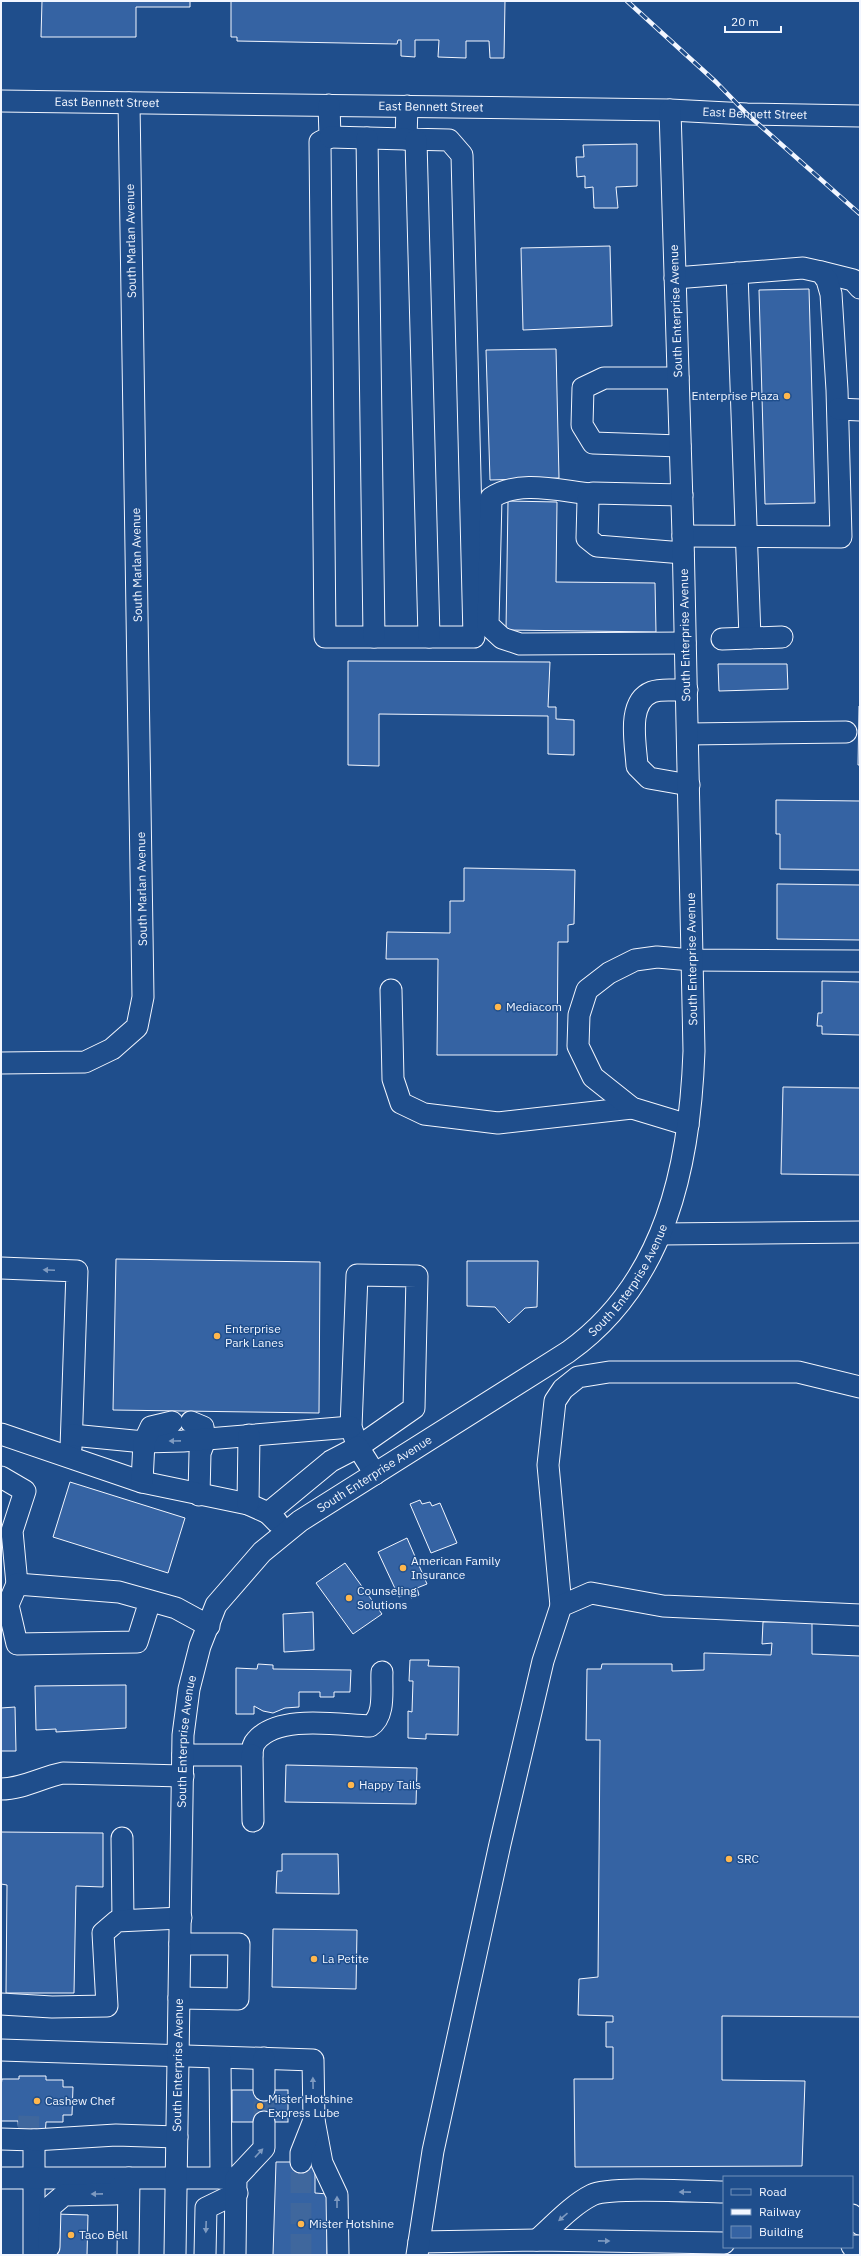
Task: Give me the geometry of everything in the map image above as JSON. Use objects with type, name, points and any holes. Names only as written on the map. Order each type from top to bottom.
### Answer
[{"type":"street","name":"East Bennett Street","points":[[1,101],[670,110],[747,114],[860,116]]},
{"type":"street","name":"South Marlan Avenue","points":[[1,1063],[85,1062],[112,1049],[136,1026],[143,997],[129,103]]},
{"type":"street","points":[[329,105],[330,137]]},
{"type":"street","points":[[407,106],[411,139],[429,637]]},
{"type":"street","name":"South Enterprise Avenue","points":[[175,2255],[185,1711],[188,1689],[200,1646],[216,1605],[262,1552],[286,1532],[585,1340],[610,1316],[628,1294],[648,1262],[661,1234],[679,1174],[688,1124],[694,1051],[682,495],[670,110]]},
{"type":"street","points":[[330,137],[449,140],[462,155],[474,637],[325,637],[320,142],[330,137]]},
{"type":"street","points":[[367,138],[374,637]]},
{"type":"street","points":[[675,278],[803,268],[853,280],[860,288]]},
{"type":"street","points":[[592,494],[588,500],[587,538],[597,546],[683,545],[745,537],[841,538],[838,409],[831,294],[827,280],[821,272]]},
{"type":"street","points":[[737,273],[745,537],[750,638]]},
{"type":"street","points":[[678,378],[604,378],[583,388],[582,425],[593,443],[680,446]]},
{"type":"street","points":[[838,409],[860,410]]},
{"type":"street","points":[[682,495],[603,492],[592,494],[523,487],[503,490],[491,498],[488,625],[502,638],[520,644],[685,643]]},
{"type":"street","points":[[722,639],[782,637]]},
{"type":"street","points":[[686,690],[653,692],[643,697],[635,715],[637,766],[649,778],[689,784]]},
{"type":"street","points":[[688,734],[846,732]]},
{"type":"street","points":[[632,1108],[593,1077],[578,1046],[579,1015],[588,990],[609,973],[635,960],[657,957],[692,960],[860,961]]},
{"type":"street","points":[[391,990],[393,1079],[401,1104],[424,1114],[498,1123],[632,1108],[688,1124]]},
{"type":"street","points":[[661,1234],[860,1232]]},
{"type":"street","points":[[1,1268],[77,1271],[70,1457]]},
{"type":"street","points":[[268,1513],[331,1461],[358,1447],[414,1408],[416,1276],[357,1274],[351,1427],[358,1447],[375,1474]]},
{"type":"street","points":[[723,2243],[537,2240],[478,2248],[418,2248],[433,2151],[500,1844],[543,1661],[562,1606],[548,1465],[554,1401],[563,1389],[578,1377],[609,1372],[798,1372],[860,1387]]},
{"type":"street","points":[[142,1482],[144,1442],[151,1427],[181,1422],[203,1427],[205,1440],[200,1453],[199,1495]]},
{"type":"street","points":[[72,1435],[144,1442],[205,1440],[351,1427]]},
{"type":"street","points":[[1,1434],[142,1482],[248,1504],[268,1513],[286,1532]]},
{"type":"street","points":[[248,1504],[249,1435]]},
{"type":"street","points":[[1,1477],[25,1491],[6,1531],[17,1584],[8,1605],[17,1644],[137,1642],[150,1601]]},
{"type":"street","points":[[17,1584],[119,1592],[176,1608],[209,1626]]},
{"type":"street","points":[[562,1606],[591,1593],[664,1606],[860,1615]]},
{"type":"street","points":[[253,1821],[252,1755],[254,1742],[268,1730],[283,1724],[370,1726],[377,1722],[380,1713],[382,1672]]},
{"type":"street","points":[[183,1755],[252,1755]]},
{"type":"street","points":[[1,1789],[24,1785],[46,1776],[63,1773],[183,1776]]},
{"type":"street","points":[[122,1838],[123,1920]]},
{"type":"street","points":[[1,2004],[52,2008],[106,2006],[103,1933],[118,1921],[123,1920],[181,1918]]},
{"type":"street","points":[[179,1998],[238,1999],[239,1944],[180,1944]]},
{"type":"street","points":[[1,2050],[313,2060],[314,2120],[322,2163],[337,2195],[338,2255]]},
{"type":"street","points":[[220,2058],[231,2183],[235,2255]]},
{"type":"street","points":[[264,2058],[264,2090]]},
{"type":"street","points":[[301,2162],[301,2153],[314,2120]]},
{"type":"street","points":[[205,2255],[206,2208],[264,2148],[264,2122]]},
{"type":"street","points":[[40,2133],[34,2178],[42,2251]]},
{"type":"street","points":[[1,2139],[40,2133],[91,2137],[116,2135],[177,2138]]},
{"type":"street","points":[[1,2178],[176,2179],[231,2183]]},
{"type":"street","points":[[42,2251],[50,2207],[64,2195],[115,2194],[129,2178]]},
{"type":"street","points":[[128,2255],[129,2178]]},
{"type":"street","points":[[537,2240],[577,2205],[593,2194],[618,2191],[723,2192]]},
{"type":"street","points":[[853,2216],[860,2224]]},
{"type":"building","points":[[42,1],[190,1],[190,7],[136,7],[136,37],[41,37]]},
{"type":"building","points":[[231,1],[505,1],[504,58],[490,58],[489,41],[466,41],[466,58],[438,57],[439,40],[415,40],[415,57],[401,56],[401,40],[398,40],[397,44],[237,41],[237,37],[231,37]]},
{"type":"building","points":[[637,144],[637,186],[616,187],[618,208],[594,208],[593,187],[585,188],[585,176],[577,177],[576,157],[584,157],[583,145]]},
{"type":"building","points":[[610,246],[612,326],[523,330],[521,248]]},
{"type":"building","name":"Enterprise Plaza","points":[[809,289],[815,503],[765,504],[759,290]]},
{"type":"building","points":[[556,349],[559,478],[490,480],[486,350]]},
{"type":"building","points":[[508,501],[557,502],[556,582],[655,583],[656,632],[506,630]]},
{"type":"building","points":[[348,661],[550,662],[548,707],[556,707],[556,719],[574,720],[574,755],[548,754],[548,716],[379,714],[379,766],[348,765]]},
{"type":"building","points":[[718,664],[787,664],[788,689],[719,691]]},
{"type":"building","points":[[859,706],[860,765],[858,765]]},
{"type":"building","points":[[776,800],[860,801],[860,870],[780,869],[780,834],[776,834]]},
{"type":"building","name":"Mediacom","points":[[464,868],[575,870],[574,924],[568,925],[568,942],[558,942],[557,1055],[437,1055],[438,959],[386,959],[387,932],[450,933],[450,901],[464,901]]},
{"type":"building","points":[[777,884],[860,885],[860,940],[777,939]]},
{"type":"building","points":[[822,981],[860,982],[860,1035],[822,1034],[822,1026],[817,1026],[818,1013],[822,1013]]},
{"type":"building","points":[[783,1087],[860,1088],[860,1175],[781,1174]]},
{"type":"building","name":"Enterprise Park Lanes","points":[[116,1259],[320,1262],[319,1413],[113,1410]]},
{"type":"building","points":[[467,1261],[538,1261],[537,1307],[525,1308],[509,1323],[495,1307],[467,1306]]},
{"type":"building","points":[[70,1482],[185,1518],[168,1573],[53,1537]]},
{"type":"building","points":[[420,1500],[422,1504],[430,1502],[432,1506],[440,1503],[457,1543],[431,1553],[410,1504]]},
{"type":"building","name":"American Family Insurance","points":[[407,1538],[427,1584],[417,1588],[419,1595],[411,1598],[408,1593],[399,1597],[378,1552]]},
{"type":"building","name":"Counseling Solutions","points":[[345,1563],[382,1614],[353,1634],[316,1583]]},
{"type":"building","points":[[313,1612],[314,1650],[284,1652],[283,1614]]},
{"type":"building","name":"SRC","points":[[812,1621],[812,1654],[860,1656],[860,2017],[722,2016],[722,2080],[805,2081],[802,2166],[575,2167],[574,2079],[613,2079],[613,2047],[606,2047],[606,2022],[613,2022],[613,2016],[578,2015],[579,1979],[598,1977],[600,1740],[586,1740],[587,1669],[601,1669],[602,1664],[672,1664],[672,1671],[704,1670],[704,1653],[771,1655],[772,1643],[762,1644],[763,1622]]},
{"type":"building","points":[[410,1660],[429,1660],[428,1666],[459,1667],[458,1735],[426,1734],[426,1739],[408,1738],[408,1711],[412,1712],[413,1681],[409,1681]]},
{"type":"building","points":[[258,1664],[273,1665],[273,1669],[351,1670],[350,1692],[334,1692],[334,1697],[320,1697],[320,1692],[299,1692],[299,1707],[285,1708],[273,1713],[263,1711],[254,1706],[254,1714],[236,1714],[236,1668],[257,1669]]},
{"type":"building","points":[[126,1685],[126,1728],[56,1732],[56,1729],[36,1730],[35,1686]]},
{"type":"building","points":[[15,1707],[16,1751],[1,1751],[1,1708]]},
{"type":"building","name":"Happy Tails","points":[[286,1765],[417,1768],[416,1804],[285,1802]]},
{"type":"building","points":[[1,1832],[103,1833],[103,1887],[76,1886],[74,1993],[6,1993],[7,1885],[1,1884]]},
{"type":"building","points":[[282,1854],[338,1854],[339,1894],[276,1893],[277,1871],[282,1871]]},
{"type":"building","name":"La Petite","points":[[273,1929],[357,1930],[356,1989],[272,1987]]},
{"type":"building","name":"Cashew Chef","points":[[19,2076],[46,2076],[46,2080],[63,2080],[63,2087],[73,2087],[72,2115],[63,2115],[63,2122],[46,2122],[45,2135],[19,2134],[18,2121],[1,2121],[2,2079],[19,2079]]},
{"type":"building","name":"Mister Hotshine Express Lube","points":[[232,2090],[288,2090],[288,2122],[232,2122]]},
{"type":"building","name":"Mister Hotshine","points":[[276,2162],[315,2162],[315,2193],[328,2194],[327,2255],[273,2255]]},
{"type":"building","name":"Taco Bell","points":[[55,2214],[88,2215],[87,2255],[55,2255]]},
{"type":"tunnel","points":[[264,2090],[264,2122]]},
{"type":"tunnel","points":[[18,2126],[46,2127]]},
{"type":"tunnel","points":[[301,2162],[301,2255]]},
{"type":"railway","points":[[627,1],[716,82],[747,114],[860,214]]},
{"type":"place","name":"Enterprise Plaza","points":[[787,396]]},
{"type":"place","name":"Mediacom","points":[[498,1007]]},
{"type":"place","name":"Enterprise Park Lanes","points":[[217,1336]]},
{"type":"place","name":"American Family Insurance","points":[[403,1568]]},
{"type":"place","name":"Counseling Solutions","points":[[349,1598]]},
{"type":"place","name":"Happy Tails","points":[[351,1785]]},
{"type":"place","name":"SRC","points":[[729,1859]]},
{"type":"place","name":"La Petite","points":[[314,1959]]},
{"type":"place","name":"Cashew Chef","points":[[37,2101]]},
{"type":"place","name":"Mister Hotshine Express Lube","points":[[260,2106]]},
{"type":"place","name":"Mister Hotshine","points":[[301,2224]]},
{"type":"place","name":"Taco Bell","points":[[71,2235]]}]
